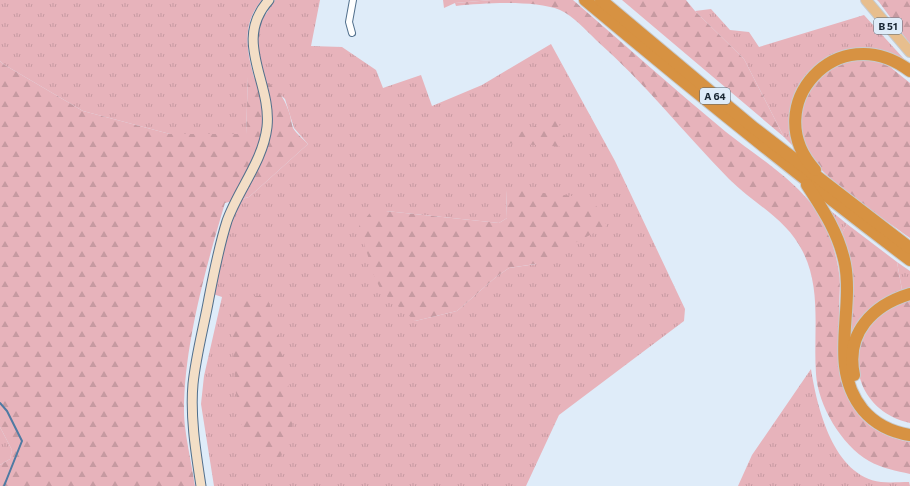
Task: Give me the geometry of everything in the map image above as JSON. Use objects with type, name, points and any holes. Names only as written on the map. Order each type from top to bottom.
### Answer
[{"type":"highway","name":"A 64","points":[[585,0],[690,89],[802,178],[910,260]]},
{"type":"highway","name":"A 64","points":[[601,0],[754,128],[910,248]]},
{"type":"highway","points":[[832,189],[804,156],[797,137],[797,108],[807,83],[818,71],[830,62],[857,53],[887,57],[900,63],[910,71]]},
{"type":"highway","points":[[802,178],[828,218],[842,250],[845,266],[846,287],[844,359],[847,379],[853,393],[869,416],[878,424],[900,434],[910,435]]},
{"type":"highway","points":[[910,294],[886,303],[869,317],[860,329],[852,357],[853,373],[858,390],[865,402],[876,414],[888,421],[910,429]]},
{"type":"main road","points":[[201,486],[193,419],[193,384],[216,266],[225,229],[232,207],[261,150],[265,138],[267,108],[254,56],[252,39],[254,23],[269,0]]},
{"type":"main road","name":"B 51","points":[[866,0],[910,52]]},
{"type":"street","points":[[352,33],[349,22],[353,0]]},
{"type":"green space","points":[[0,0],[262,0],[251,18],[249,27],[249,57],[254,77],[248,77],[246,134],[170,134],[83,111],[0,61]]},
{"type":"green space","points":[[275,0],[320,0],[311,46],[342,47],[376,70],[383,88],[421,75],[432,106],[482,85],[551,44],[615,161],[685,309],[684,321],[559,415],[526,486],[214,486],[201,404],[204,376],[222,297],[210,293],[235,201],[249,197],[308,144],[294,128],[285,99],[264,80],[256,46],[260,23]],"holes":[[[506,190],[536,264],[509,268],[496,277],[457,311],[415,321],[386,211],[499,223],[507,218]]]},
{"type":"green space","points":[[443,0],[492,0],[455,3],[444,8]]},
{"type":"green space","points":[[492,0],[573,0],[726,132],[782,174],[807,198],[826,227],[837,261],[840,281],[840,352],[846,392],[855,409],[867,424],[885,435],[910,442],[910,474],[879,466],[859,454],[840,435],[826,411],[821,398],[816,374],[816,312],[813,281],[803,252],[788,230],[729,179],[631,73],[570,16],[560,10],[537,5],[495,3],[456,6],[455,3]]},
{"type":"green space","points":[[622,0],[686,0],[695,11],[744,59],[784,137]]},
{"type":"green space","points":[[877,0],[910,0],[910,44],[879,2]]},
{"type":"green space","points":[[711,9],[730,30],[749,32],[759,47],[864,15],[905,60],[880,49],[857,48],[831,56],[819,63],[800,83],[794,95],[791,109],[791,119],[795,148],[784,137],[744,59],[695,11]]},
{"type":"green space","points":[[855,59],[884,62],[910,83],[910,238],[824,173],[814,162],[805,146],[801,132],[803,105],[815,82],[824,72]]},
{"type":"green space","points":[[0,61],[83,111],[170,134],[246,134],[248,76],[256,78],[263,80],[279,92],[290,114],[293,128],[308,144],[249,197],[225,203],[197,306],[185,386],[184,419],[195,486],[0,486],[0,465],[10,459],[12,450],[0,427]]},
{"type":"green space","points":[[552,119],[557,120],[568,143],[566,147],[505,143],[506,138]]},
{"type":"green space","points":[[506,189],[592,198],[607,226],[535,264],[509,268],[496,277],[457,311],[415,321],[382,292],[374,276],[359,226],[370,213],[386,211],[499,223],[507,218]]},
{"type":"green space","points":[[831,212],[847,224],[842,233]]},
{"type":"green space","points":[[847,224],[897,262],[902,290],[881,300],[868,310],[848,343],[852,269],[842,233]]},
{"type":"green space","points":[[897,262],[910,271],[910,289],[902,290]]},
{"type":"green space","points":[[266,295],[276,325],[286,368],[292,412],[290,441],[280,457],[265,457],[243,431],[236,394],[231,321],[232,299]]},
{"type":"green space","points":[[910,297],[910,423],[893,417],[880,408],[869,397],[862,384],[858,370],[858,354],[862,339],[870,321],[897,302]]},
{"type":"green space","points":[[811,369],[823,420],[830,438],[839,454],[851,467],[864,477],[881,482],[909,482],[910,486],[738,486],[752,455]]},
{"type":"green space","points":[[0,427],[12,450],[10,459],[0,465]]},
{"type":"waterway","points":[[0,403],[7,411],[22,441],[4,486]]}]
